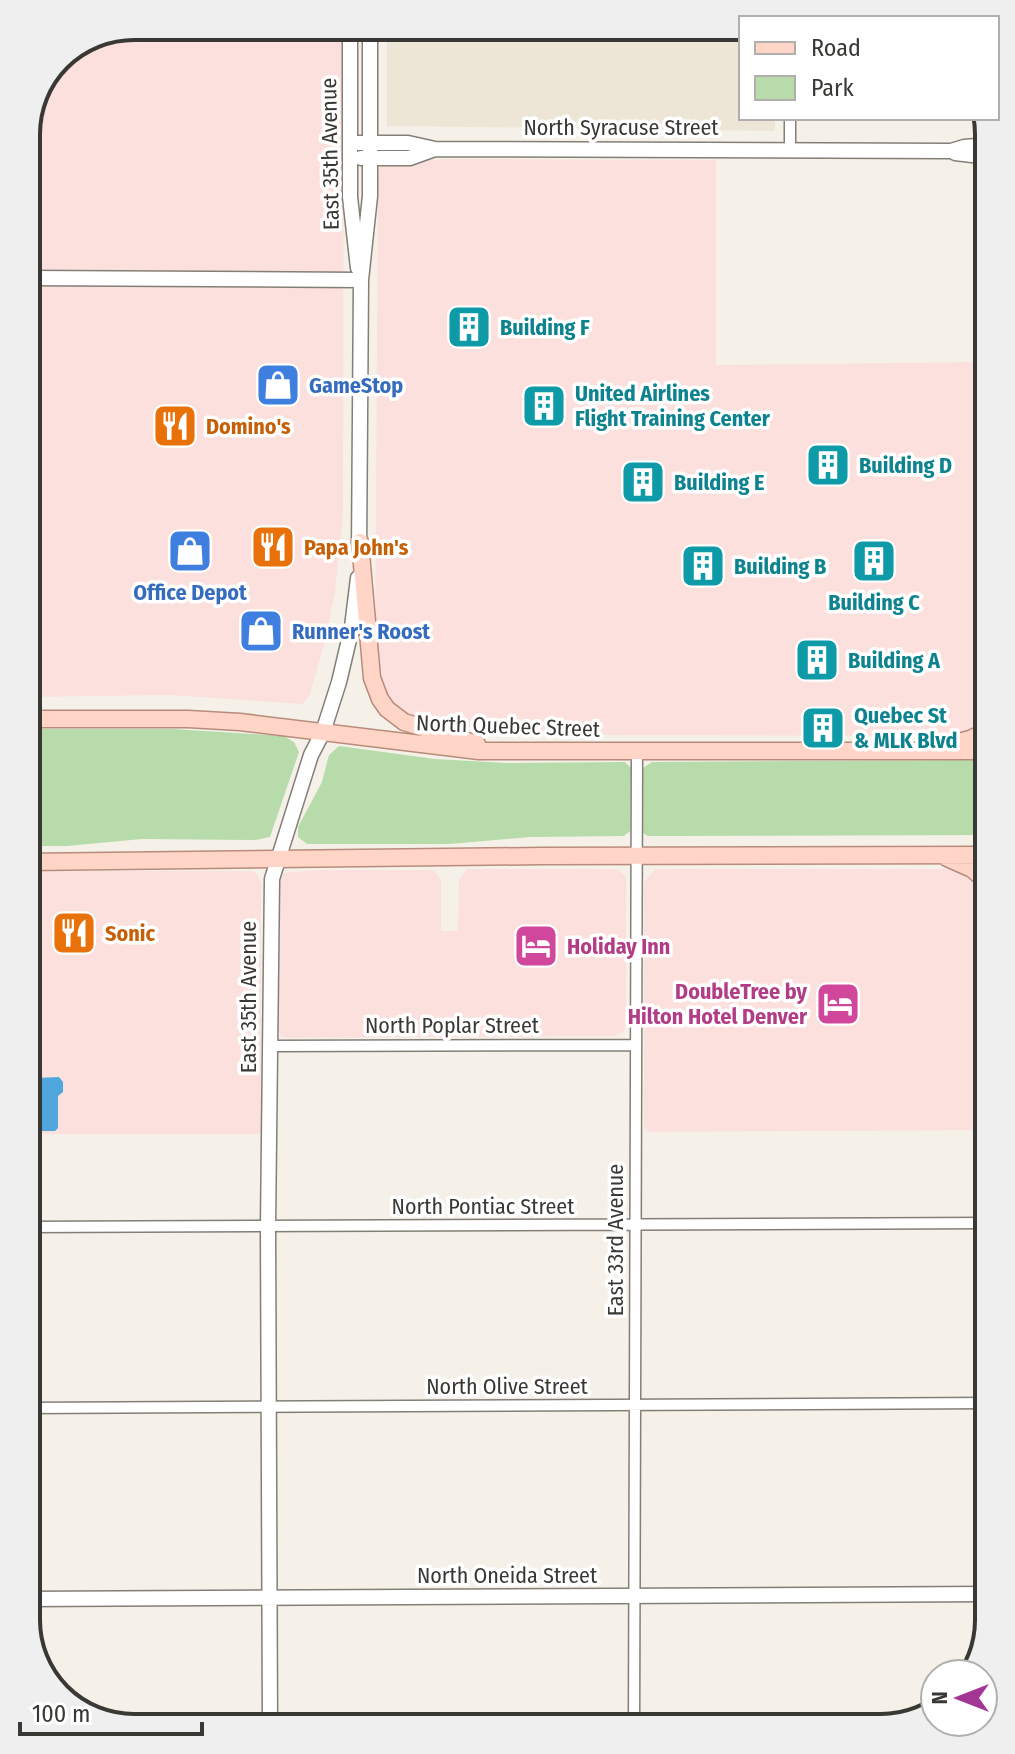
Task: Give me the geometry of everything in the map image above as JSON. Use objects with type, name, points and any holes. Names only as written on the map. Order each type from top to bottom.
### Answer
[{"type":"main road","points":[[360,542],[372,678],[380,699],[394,715],[412,725],[502,752]]},
{"type":"main road","name":"North Quebec Street","points":[[40,719],[188,719],[502,752],[975,751]]},
{"type":"main road","points":[[923,751],[975,737]]},
{"type":"main road","points":[[40,862],[636,855],[975,855]]},
{"type":"main road","points":[[942,855],[975,872]]},
{"type":"street","name":"East 35th Avenue","points":[[350,40],[352,222],[361,280]]},
{"type":"street","name":"East 35th Avenue","points":[[270,1714],[268,1227],[272,879],[276,858],[311,755],[323,732],[352,627],[358,589],[361,280],[368,230],[370,40]]},
{"type":"street","points":[[790,120],[790,150]]},
{"type":"street","name":"North Syracuse Street","points":[[350,150],[370,143],[408,143],[435,149],[951,151],[975,146]]},
{"type":"street","name":"North Syracuse Street","points":[[350,150],[370,158],[410,158],[435,149]]},
{"type":"street","name":"North Syracuse Street","points":[[951,151],[962,156],[975,156]]},
{"type":"street","points":[[40,278],[361,280]]},
{"type":"street","name":"East 33rd Avenue","points":[[634,1714],[637,752]]},
{"type":"street","name":"North Poplar Street","points":[[269,1046],[635,1045]]},
{"type":"street","name":"North Pontiac Street","points":[[40,1227],[975,1223]]},
{"type":"street","name":"North Olive Street","points":[[40,1408],[975,1403]]},
{"type":"street","name":"North Oneida Street","points":[[40,1599],[975,1594]]},
{"type":"shaded area","points":[[344,40],[343,514],[335,591],[326,637],[310,694],[303,704],[170,695],[40,697],[42,115],[47,98],[67,67],[98,47],[115,42]]},
{"type":"shaded area","points":[[387,40],[739,40],[739,120],[775,120],[775,131],[387,126]]},
{"type":"shaded area","name":"United Airlines Flight Training Center","points":[[449,159],[716,160],[716,365],[975,362],[975,730],[959,736],[580,735],[429,725],[395,711],[375,671],[378,174],[380,166],[388,162]]},
{"type":"shaded area","points":[[467,869],[617,869],[626,877],[626,1026],[623,1032],[615,1036],[281,1036],[278,887],[283,873],[434,870],[441,881],[441,931],[458,931],[459,880]]},
{"type":"shaded area","points":[[656,869],[949,869],[960,870],[975,880],[975,1130],[649,1132],[644,1126],[644,882]]},
{"type":"shaded area","points":[[40,871],[256,873],[261,882],[261,1134],[40,1134]]},
{"type":"green space","points":[[40,729],[174,729],[284,736],[294,742],[299,752],[270,837],[255,840],[142,839],[40,846]]},
{"type":"green space","points":[[339,746],[435,759],[506,763],[625,762],[631,768],[630,831],[624,836],[530,837],[449,844],[307,844],[298,837],[298,827],[322,782],[329,755]]},
{"type":"green space","points":[[975,760],[975,835],[648,836],[643,833],[643,768],[652,762]]},
{"type":"water","points":[[59,1077],[63,1082],[63,1092],[58,1096],[58,1128],[55,1131],[40,1131],[40,1078]]},
{"type":"place","name":"Building F","points":[[469,327]]},
{"type":"place","name":"GameStop","points":[[278,385]]},
{"type":"place","name":"United Airlines Flight Training Center","points":[[544,406]]},
{"type":"place","name":"Domino's","points":[[175,426]]},
{"type":"place","name":"Building D","points":[[828,465]]},
{"type":"place","name":"Building E","points":[[643,482]]},
{"type":"place","name":"Papa John's","points":[[273,547]]},
{"type":"place","name":"Office Depot","points":[[190,551]]},
{"type":"place","name":"Building C","points":[[874,561]]},
{"type":"place","name":"Building B","points":[[703,566]]},
{"type":"place","name":"Runner's Roost","points":[[261,631]]},
{"type":"place","name":"Building A","points":[[817,660]]},
{"type":"place","name":"Quebec St & MLK Blvd","points":[[823,728]]},
{"type":"place","name":"Sonic","points":[[74,933]]},
{"type":"place","name":"Holiday Inn","points":[[536,946]]},
{"type":"place","name":"DoubleTree by Hilton Hotel Denver","points":[[838,1004]]}]
